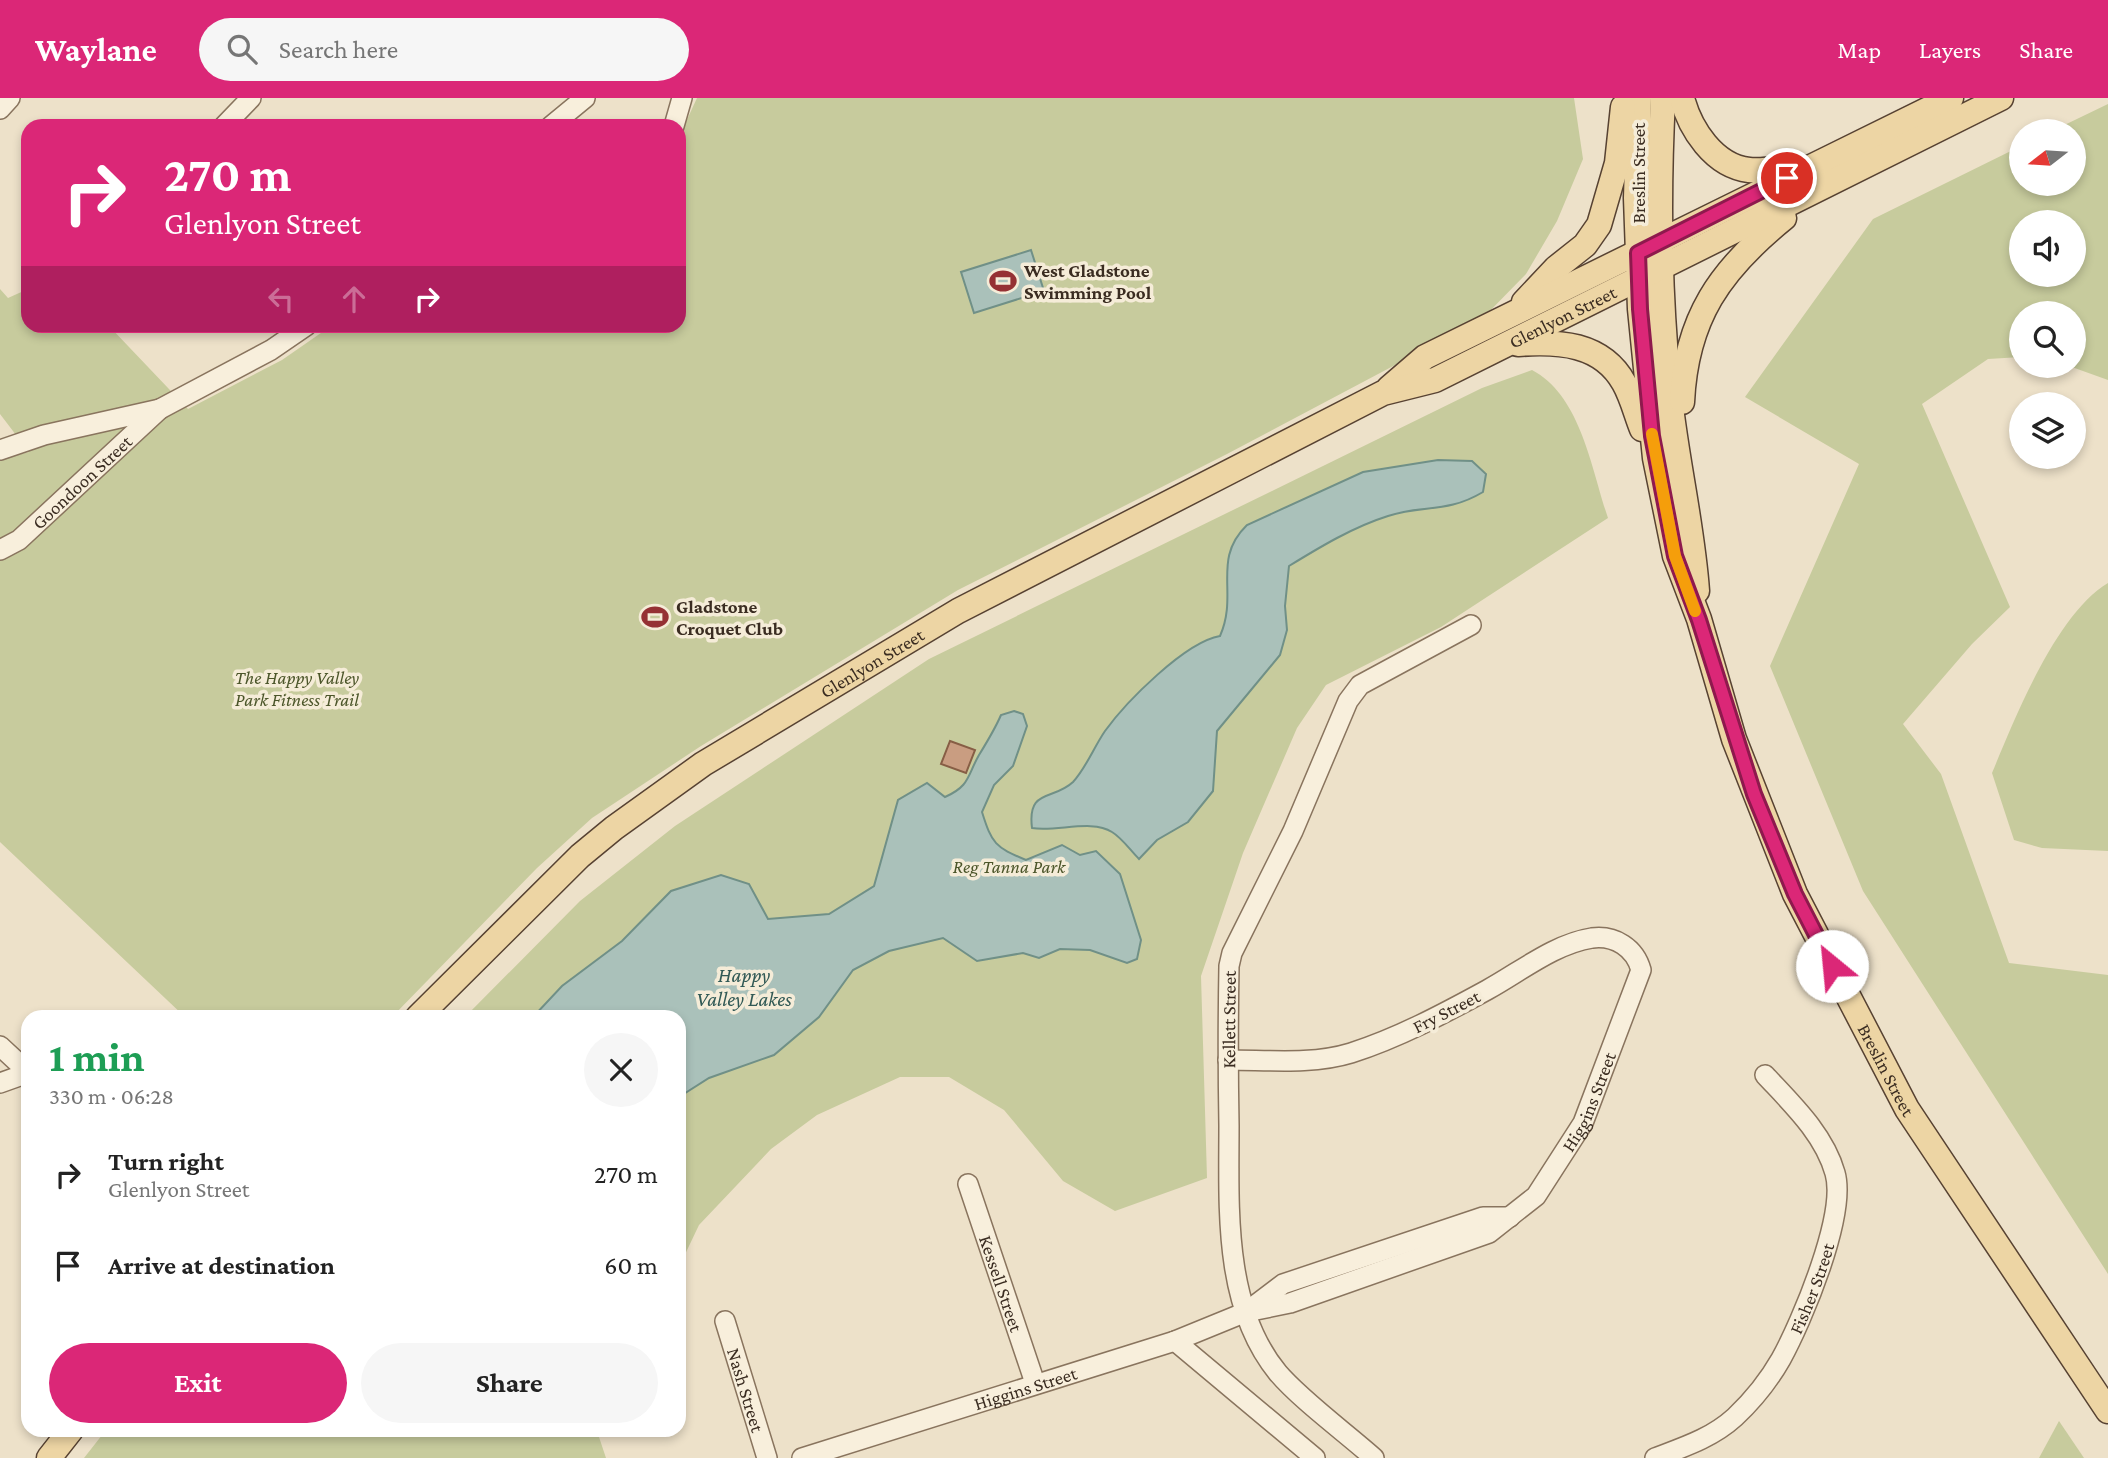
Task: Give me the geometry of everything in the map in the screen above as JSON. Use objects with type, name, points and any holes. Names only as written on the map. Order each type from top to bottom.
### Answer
[{"type":"main road","points":[[1514,313],[1556,268],[1586,245],[1599,225],[1616,163],[1624,98]]},
{"type":"main road","name":"Breslin Street","points":[[1639,98],[1639,278],[1655,458],[1675,556],[1699,620],[1738,750],[1795,894],[1907,1109],[2108,1411]]},
{"type":"main road","name":"Breslin Street","points":[[1663,98],[1660,241],[1668,380],[1694,555],[1699,620]]},
{"type":"main road","points":[[1682,98],[1698,135],[1733,167],[1751,171],[1811,165]]},
{"type":"main road","name":"Glenlyon Street","points":[[1383,393],[1425,357],[1951,98]]},
{"type":"main road","name":"Glenlyon Street","points":[[425,1010],[580,856],[614,828],[703,764],[958,611],[1383,393],[1434,380],[2001,98]]},
{"type":"main road","points":[[1676,445],[1689,347],[1715,289],[1740,256],[1817,191]]},
{"type":"main road","points":[[1507,344],[1566,343],[1587,350],[1607,363],[1626,386],[1655,458]]},
{"type":"main road","points":[[49,1458],[66,1437]]},
{"type":"street","points":[[0,109],[10,98]]},
{"type":"street","points":[[231,119],[251,98]]},
{"type":"street","points":[[560,119],[585,98]]},
{"type":"street","points":[[676,119],[682,98]]},
{"type":"street","name":"Goondoon Street","points":[[0,550],[19,540],[160,409],[271,350],[296,333]]},
{"type":"street","name":"Goondoon Street","points":[[0,450],[44,435],[160,409]]},
{"type":"street","name":"Kellett Street","points":[[1374,1458],[1279,1373],[1259,1343],[1246,1312],[1232,1250],[1228,1060],[1232,953],[1293,831],[1348,701],[1360,685],[1471,625]]},
{"type":"street","name":"Fry Street","points":[[1228,1060],[1322,1060],[1377,1044],[1486,990],[1550,953],[1591,939],[1610,938],[1627,947],[1637,957],[1641,970]]},
{"type":"street","name":"Higgins Street","points":[[802,1458],[1175,1340],[1246,1312],[1290,1303],[1489,1233],[1536,1196],[1583,1123],[1641,970]]},
{"type":"street","points":[[0,1046],[21,1066]]},
{"type":"street","name":"Fisher Street","points":[[1655,1458],[1707,1438],[1734,1418],[1757,1393],[1781,1358],[1824,1258],[1837,1199],[1836,1175],[1825,1146],[1765,1074]]},
{"type":"street","points":[[0,1083],[21,1076]]},
{"type":"street","name":"Kessell Street","points":[[968,1184],[1035,1383]]},
{"type":"street","name":"Nash Street","points":[[725,1321],[767,1458]]},
{"type":"street","points":[[1175,1340],[1315,1458]]},
{"type":"green space","name":"The Happy Valley Park Fitness Trail","points":[[697,98],[1574,98],[1583,159],[1557,221],[1526,274],[1482,319],[1227,454],[958,590],[701,746],[592,818],[537,868],[399,1010],[178,1010],[0,842],[0,460],[29,452],[0,414],[0,289],[8,298],[21,292],[21,333],[116,333],[188,409],[282,360],[321,333],[686,333],[686,122]]},
{"type":"green space","points":[[2108,104],[2108,380],[2086,372],[2086,301],[2009,301],[2009,358],[1988,359],[1922,404],[2010,607],[1972,644],[1903,724],[1941,774],[2009,963],[2108,975],[2108,1274],[1863,891],[1770,666],[1859,464],[1745,397],[1873,219],[2009,152],[2009,196],[2086,196],[2086,119],[2077,119]]},
{"type":"green space","name":"Reg Tanna Park","points":[[1532,370],[1549,382],[1562,397],[1582,435],[1608,518],[1441,627],[1326,685],[1297,728],[1243,853],[1201,976],[1207,1178],[1115,1211],[1063,1181],[1004,1110],[949,1077],[900,1077],[817,1115],[771,1149],[699,1225],[686,1252],[686,1010],[472,1010],[580,901],[675,826],[929,659],[1482,388]]},
{"type":"green space","points":[[2108,583],[2108,851],[2042,848],[2014,840],[1992,773],[2025,697],[2055,642],[2071,618],[2089,598]]},
{"type":"green space","points":[[2059,1421],[2084,1458],[2039,1458]]},
{"type":"green space","points":[[100,1437],[599,1437],[606,1458],[84,1458]]},
{"type":"water","name":"West Gladstone Swimming Pool","points":[[1031,250],[1044,291],[974,313],[961,272]]},
{"type":"water","points":[[1438,460],[1472,461],[1486,474],[1483,492],[1458,503],[1401,512],[1375,521],[1337,538],[1289,566],[1285,606],[1287,630],[1280,655],[1217,731],[1213,791],[1188,822],[1157,840],[1139,859],[1119,838],[1104,828],[1032,828],[1033,807],[1043,797],[1073,782],[1105,731],[1141,690],[1190,649],[1220,636],[1227,605],[1230,551],[1247,525],[1363,472]]},
{"type":"water","name":"Happy Valley Lakes","points":[[1014,711],[1023,714],[1027,726],[1013,766],[994,785],[982,812],[992,838],[1007,852],[1026,860],[1062,845],[1080,855],[1096,851],[1120,874],[1141,940],[1137,959],[1127,963],[1090,950],[1060,949],[1039,958],[1023,953],[977,961],[943,938],[889,951],[853,970],[819,1017],[774,1055],[709,1078],[686,1093],[686,1010],[540,1010],[562,986],[622,941],[671,891],[721,875],[749,884],[768,919],[829,914],[874,886],[898,800],[927,783],[945,797],[959,789],[967,780],[1001,715]]},
{"type":"building","points":[[950,741],[975,750],[966,773],[941,764]]},
{"type":"slow traffic","points":[[1652,434],[1675,556],[1695,611]]},
{"type":"place","name":"West Gladstone Swimming Pool","points":[[1003,281]]},
{"type":"place","name":"Gladstone Croquet Club","points":[[655,617]]},
{"type":"route","points":[[1787,178],[1638,253],[1640,309],[1655,458],[1675,556],[1699,620],[1734,739],[1773,845],[1832,966]]}]
